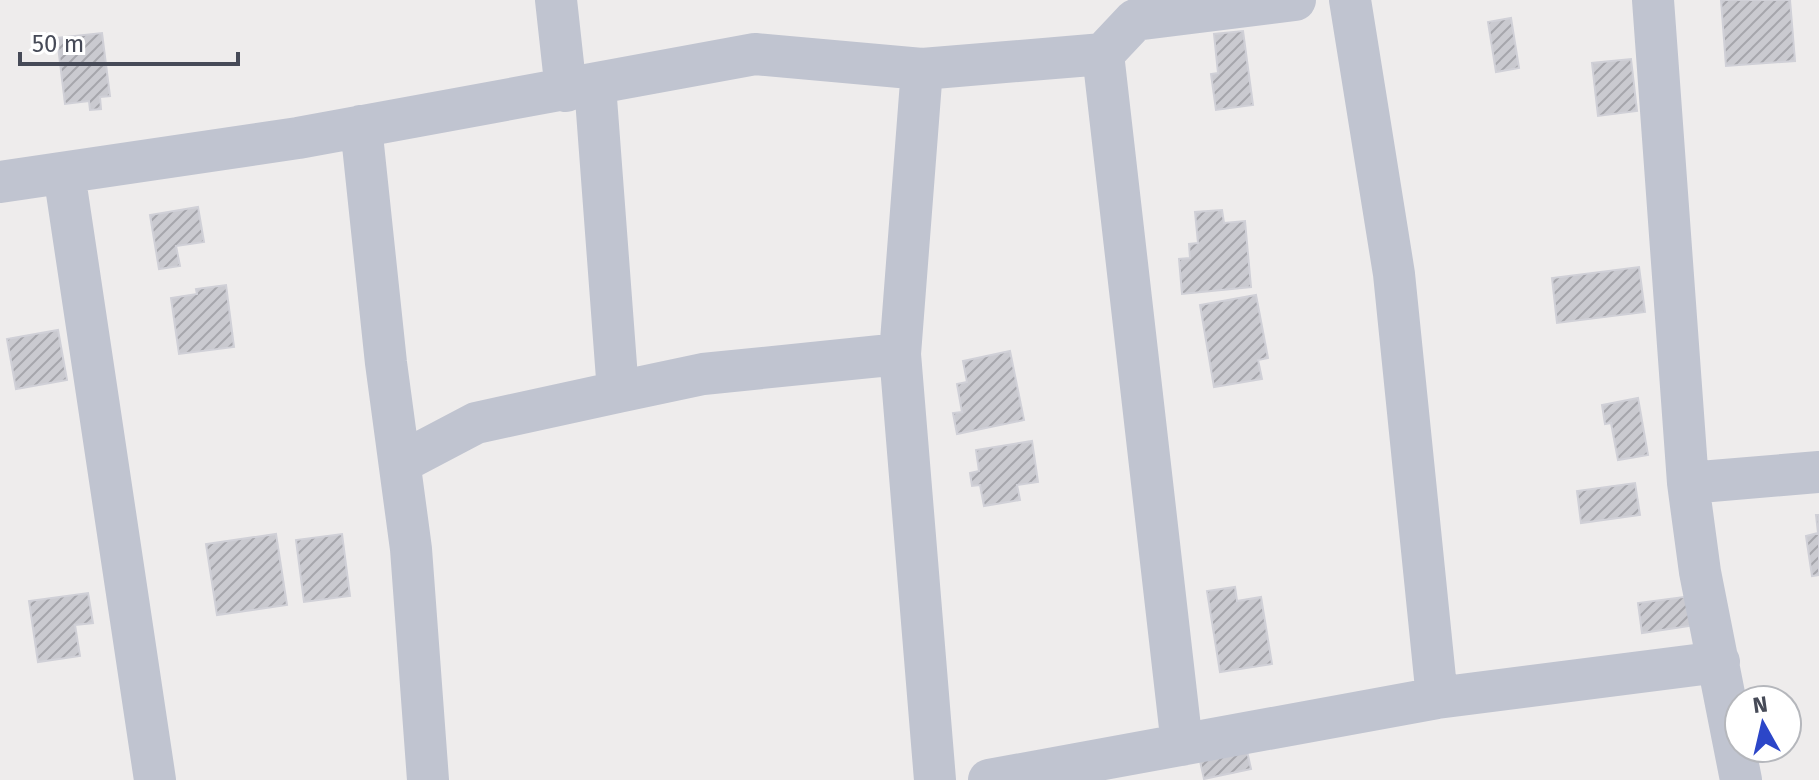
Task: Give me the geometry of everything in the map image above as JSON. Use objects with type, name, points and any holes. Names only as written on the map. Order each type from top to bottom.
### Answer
[{"type":"street","points":[[556,0],[581,88],[618,392]]},
{"type":"street","points":[[0,182],[361,126],[755,54],[922,69],[1103,54],[1135,20],[1295,0]]},
{"type":"street","points":[[1350,0],[1394,274],[1437,698]]},
{"type":"street","points":[[1653,0],[1688,483],[1700,572],[1741,780]]},
{"type":"street","points":[[1103,54],[1182,745]]},
{"type":"street","points":[[922,69],[900,354],[935,780]]},
{"type":"street","points":[[361,126],[411,549],[428,780]]},
{"type":"street","points":[[64,173],[155,780]]},
{"type":"street","points":[[400,463],[476,423],[618,392],[703,374],[900,354]]},
{"type":"street","points":[[1688,483],[1819,472]]},
{"type":"street","points":[[989,780],[1437,698],[1719,662]]},
{"type":"building","points":[[1721,0],[1790,0],[1795,61],[1726,66]]},
{"type":"building","points":[[1511,18],[1519,68],[1496,72],[1488,22]]},
{"type":"building","points":[[1243,31],[1253,105],[1216,110],[1211,74],[1218,73],[1214,34]]},
{"type":"building","points":[[102,33],[110,96],[100,97],[101,109],[90,110],[89,101],[65,104],[57,38]]},
{"type":"building","points":[[1631,59],[1637,111],[1598,116],[1592,63]]},
{"type":"building","points":[[198,207],[204,242],[176,246],[180,266],[159,269],[150,215]]},
{"type":"building","points":[[1222,210],[1224,223],[1245,221],[1251,287],[1182,294],[1179,259],[1190,258],[1189,244],[1198,243],[1195,212]]},
{"type":"building","points":[[1639,267],[1645,312],[1557,323],[1552,278]]},
{"type":"building","points":[[226,285],[234,347],[179,354],[171,298],[197,294],[196,289]]},
{"type":"building","points":[[1256,295],[1268,358],[1258,360],[1262,379],[1214,387],[1200,305]]},
{"type":"building","points":[[58,330],[67,380],[16,389],[7,339]]},
{"type":"building","points":[[1010,351],[1024,420],[957,434],[953,413],[962,412],[957,384],[967,382],[963,361]]},
{"type":"building","points":[[1638,398],[1648,455],[1618,460],[1611,423],[1605,424],[1602,405]]},
{"type":"building","points":[[1032,441],[1038,482],[1017,485],[1020,500],[984,506],[980,485],[972,486],[970,473],[979,471],[976,450]]},
{"type":"building","points":[[1635,483],[1640,515],[1581,523],[1577,491]]},
{"type":"building","points":[[1816,515],[1819,515],[1819,575],[1812,576],[1806,536],[1818,533]]},
{"type":"building","points":[[276,534],[287,605],[217,615],[206,544]]},
{"type":"building","points":[[342,534],[350,596],[304,602],[296,540]]},
{"type":"building","points":[[1235,587],[1237,601],[1261,597],[1272,664],[1220,672],[1207,591]]},
{"type":"building","points":[[88,593],[93,623],[75,625],[80,656],[38,662],[29,601]]},
{"type":"building","points":[[1691,596],[1696,625],[1642,633],[1638,603]]},
{"type":"building","points":[[1245,742],[1251,769],[1204,779],[1198,752]]}]
